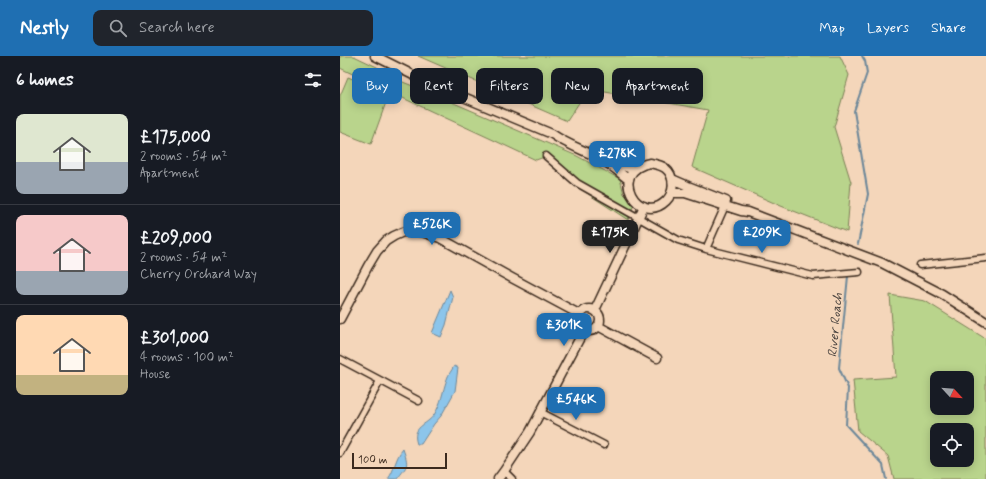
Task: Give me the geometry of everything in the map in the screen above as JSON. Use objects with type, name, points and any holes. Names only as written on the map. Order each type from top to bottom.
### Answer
[{"type":"main road","points":[[375,56],[425,81],[552,134],[562,136],[579,143],[599,152],[618,164],[634,170]]},
{"type":"main road","points":[[552,134],[560,140],[608,163],[629,180]]},
{"type":"main road","points":[[650,163],[664,167],[669,172],[673,186],[668,200],[655,207],[640,205],[634,201],[630,195],[628,187],[629,180],[634,170],[643,164],[650,163]]},
{"type":"main road","points":[[672,179],[743,207],[748,212]]},
{"type":"main road","points":[[671,193],[685,193],[748,212],[882,263],[942,294],[986,322]]},
{"type":"main road","points":[[594,310],[644,206]]},
{"type":"main road","points":[[340,319],[377,251],[386,241],[394,236],[412,230],[440,238],[579,314]]},
{"type":"main road","points":[[587,308],[598,312],[600,319],[598,326],[592,331],[584,330],[578,322],[579,314],[587,308]]},
{"type":"main road","points":[[598,326],[657,358]]},
{"type":"main road","points":[[498,479],[530,432],[584,330]]},
{"type":"street","points":[[546,156],[577,183],[678,240],[706,249],[813,276],[859,272]]},
{"type":"street","points":[[706,249],[724,206]]},
{"type":"street","points":[[920,264],[986,258]]},
{"type":"street","points":[[340,359],[419,401]]},
{"type":"street","points":[[340,453],[380,381]]},
{"type":"street","points":[[540,412],[604,445]]},
{"type":"street","points":[[504,471],[512,479]]},
{"type":"green space","points":[[340,56],[354,56],[378,68],[352,68],[352,74],[340,68]]},
{"type":"green space","points":[[418,56],[840,56],[849,75],[834,127],[851,182],[847,232],[781,206],[692,167],[708,110],[674,104],[703,104],[703,68],[612,68],[612,93],[604,92],[604,68],[551,68],[551,104],[578,104],[567,121],[528,104],[543,104],[543,68],[476,68],[476,81],[468,78],[468,68],[446,68]]},
{"type":"green space","points":[[348,77],[352,79],[352,104],[385,104],[371,144],[340,132],[340,96]]},
{"type":"green space","points":[[402,82],[410,85],[410,102],[402,98]]},
{"type":"green space","points":[[415,104],[456,104],[577,156],[620,179],[624,194],[634,204],[628,220],[579,188],[577,179],[550,155],[536,160]]},
{"type":"green space","points":[[890,295],[925,301],[986,339],[986,479],[894,479],[888,456],[858,431],[853,380],[896,377]]},
{"type":"water","points":[[450,290],[453,297],[446,325],[441,337],[432,333]]},
{"type":"water","points":[[454,366],[458,368],[455,391],[441,416],[421,444],[417,444],[416,433],[420,427],[431,419],[437,410],[448,377]]},
{"type":"water","points":[[403,449],[407,462],[405,468],[397,479],[388,479],[398,456]]},
{"type":"waterway","name":"River Roach","points":[[858,244],[868,194],[854,111],[867,73],[865,61],[862,56]]},
{"type":"waterway","name":"River Roach","points":[[848,276],[839,368],[848,388],[846,425],[883,465],[886,479]]}]
